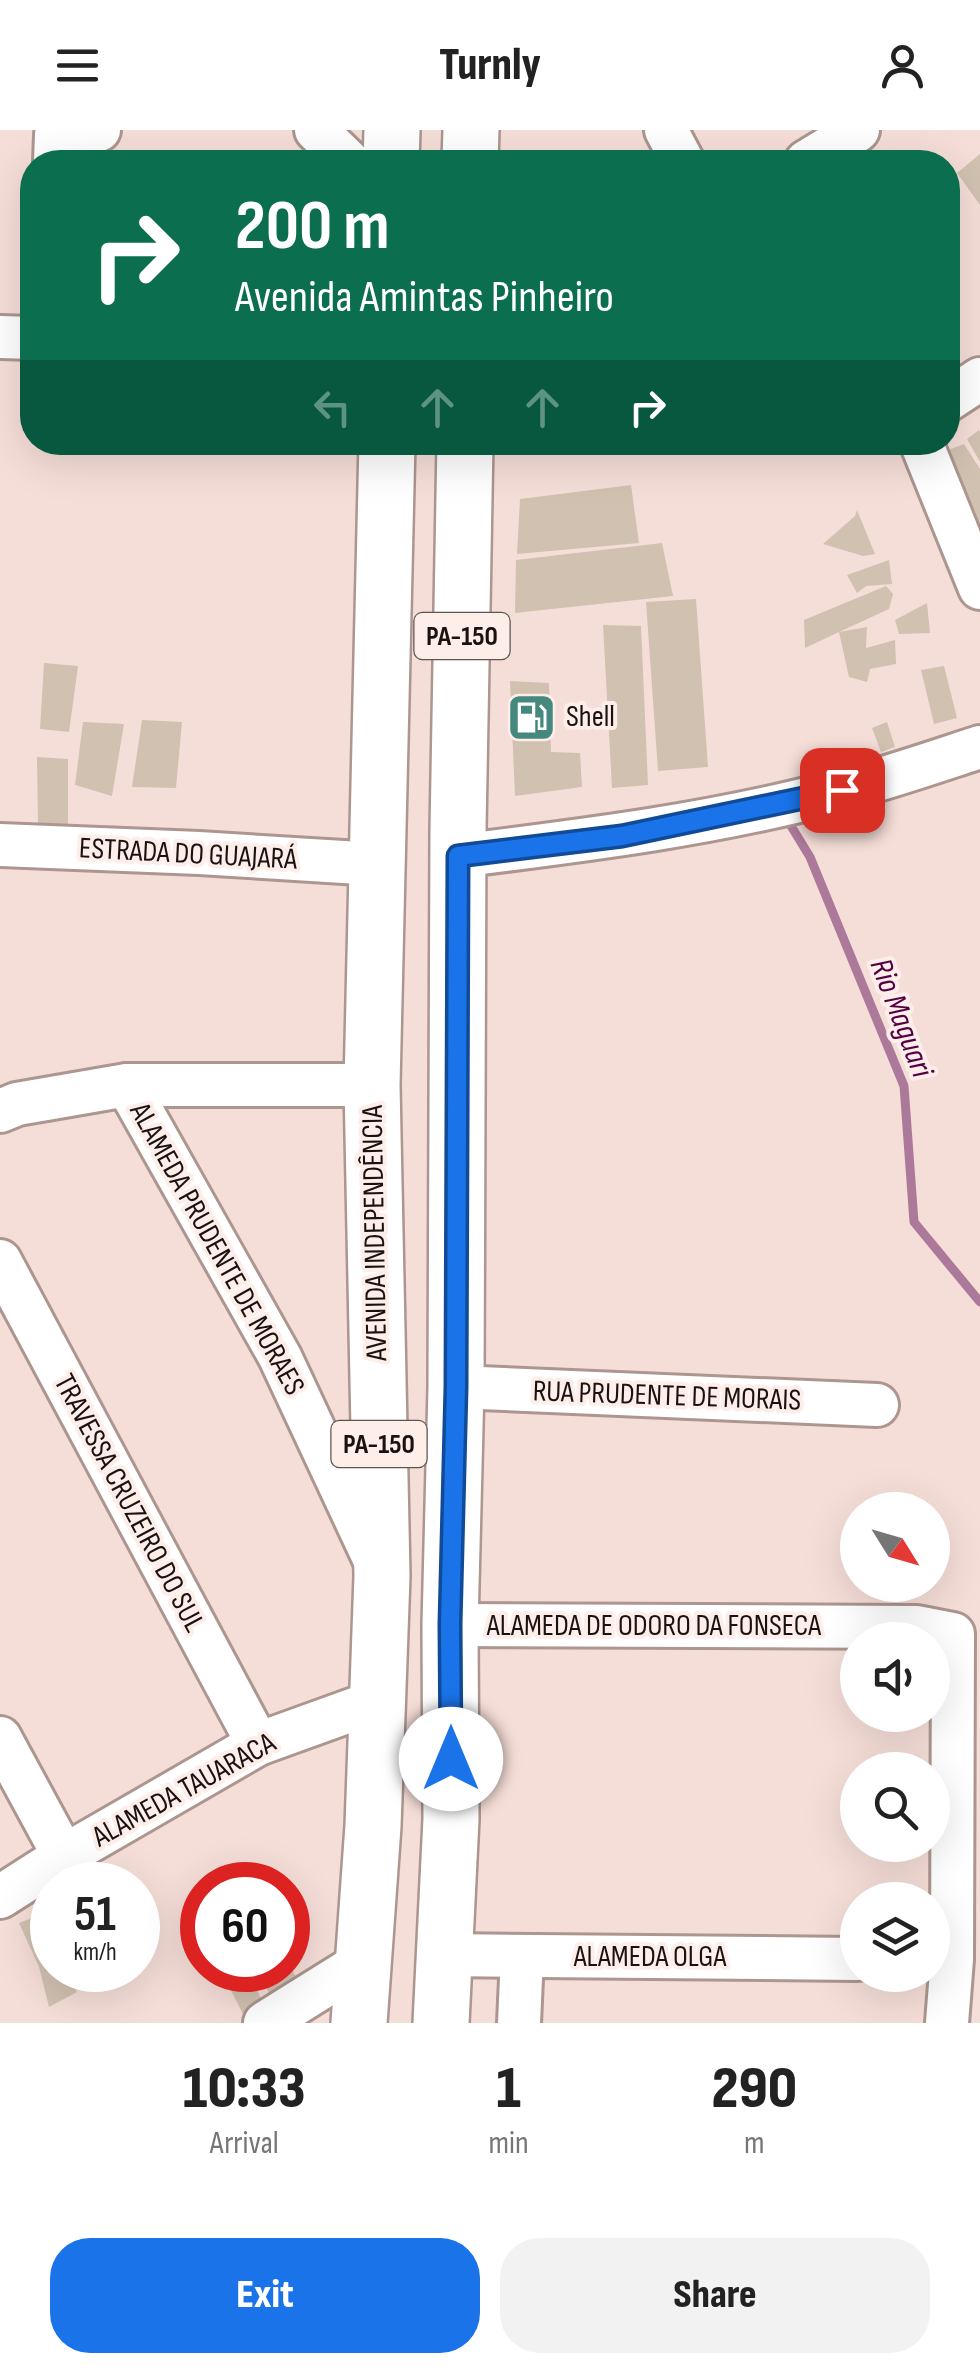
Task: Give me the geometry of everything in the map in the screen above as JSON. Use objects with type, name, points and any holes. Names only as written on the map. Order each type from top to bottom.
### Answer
[{"type":"main road","name":"AVENIDA INDEPENDÊNCIA","points":[[359,2023],[373,1826],[382,1576],[372,1085],[386,455]]},
{"type":"main road","name":"PA-150","points":[[441,2023],[451,1819],[465,455]]},
{"type":"main road","points":[[373,1826],[390,1844],[407,1852],[428,1844],[451,1819]]},
{"type":"street","points":[[56,143],[98,130]]},
{"type":"street","points":[[316,130],[337,150]]},
{"type":"street","points":[[827,150],[858,130]]},
{"type":"street","points":[[926,455],[980,588]]},
{"type":"street","points":[[458,856],[622,836],[763,808],[842,790],[980,747]]},
{"type":"street","name":"ESTRADA DO GUAJARÁ","points":[[0,844],[376,864]]},
{"type":"street","points":[[0,1112],[18,1104],[126,1085],[372,1085]]},
{"type":"street","name":"ALAMEDA PRUDENTE DE MORAES","points":[[126,1085],[280,1358],[382,1576]]},
{"type":"street","name":"TRAVESSA CRUZEIRO DO SUL","points":[[0,1261],[258,1744]]},
{"type":"street","name":"RUA PRUDENTE DE MORAIS","points":[[456,1387],[878,1404]]},
{"type":"street","name":"ALAMEDA DE ODORO DA FONSECA","points":[[450,1624],[917,1627],[953,1634],[955,1960]]},
{"type":"street","name":"ALAMEDA TAUARACA","points":[[0,1897],[258,1744],[377,1701]]},
{"type":"street","points":[[0,1738],[64,1856]]},
{"type":"street","name":"ALAMEDA OLGA","points":[[443,1955],[840,1959]]},
{"type":"street","points":[[520,2023],[522,1956]]},
{"type":"street","points":[[947,2023],[955,1960]]},
{"type":"street","points":[[266,2023],[364,1962]]},
{"type":"building","points":[[980,154],[980,205],[960,177],[960,171]]},
{"type":"building","points":[[980,432],[980,462],[967,439]]},
{"type":"building","points":[[964,444],[980,469],[980,531],[944,455],[960,455],[960,446]]},
{"type":"building","points":[[631,485],[639,543],[517,554],[520,499]]},
{"type":"building","points":[[857,510],[875,554],[863,556],[823,544],[855,516]]},
{"type":"building","points":[[662,543],[673,596],[515,613],[516,560]]},
{"type":"building","points":[[889,560],[892,584],[866,586],[857,593],[847,575]]},
{"type":"building","points":[[886,586],[893,594],[889,609],[805,648],[804,620]]},
{"type":"building","points":[[696,599],[708,767],[658,771],[646,602]]},
{"type":"building","points":[[927,603],[930,633],[899,634],[895,620]]},
{"type":"building","points":[[603,625],[641,626],[648,785],[612,788]]},
{"type":"building","points":[[867,627],[866,648],[895,640],[896,664],[870,669],[867,682],[849,677],[839,632]]},
{"type":"building","points":[[44,663],[78,666],[69,732],[40,729]]},
{"type":"building","points":[[944,666],[957,718],[934,724],[921,670]]},
{"type":"building","name":"Shell","points":[[510,681],[549,683],[551,752],[580,753],[582,787],[515,796]]},
{"type":"building","points":[[142,720],[182,722],[176,788],[132,787]]},
{"type":"building","points":[[83,722],[124,724],[112,796],[75,785]]},
{"type":"building","points":[[887,722],[895,747],[881,752],[872,728]]},
{"type":"building","points":[[37,757],[68,759],[68,825],[38,826]]},
{"type":"building","points":[[30,1919],[30,1947],[19,1923]]},
{"type":"building","points":[[45,1992],[77,1992],[49,2007]]},
{"type":"building","points":[[232,1992],[258,1992],[266,2011],[245,2018]]},
{"type":"building","points":[[269,1992],[289,1992],[272,1999]]},
{"type":"waterway","name":"Rio Maguari","points":[[785,816],[810,857],[904,1086],[914,1222],[980,1302]]},
{"type":"place","name":"Shell","points":[[531,717]]},
{"type":"route","points":[[451,1759],[458,856],[622,836],[842,790]]}]
